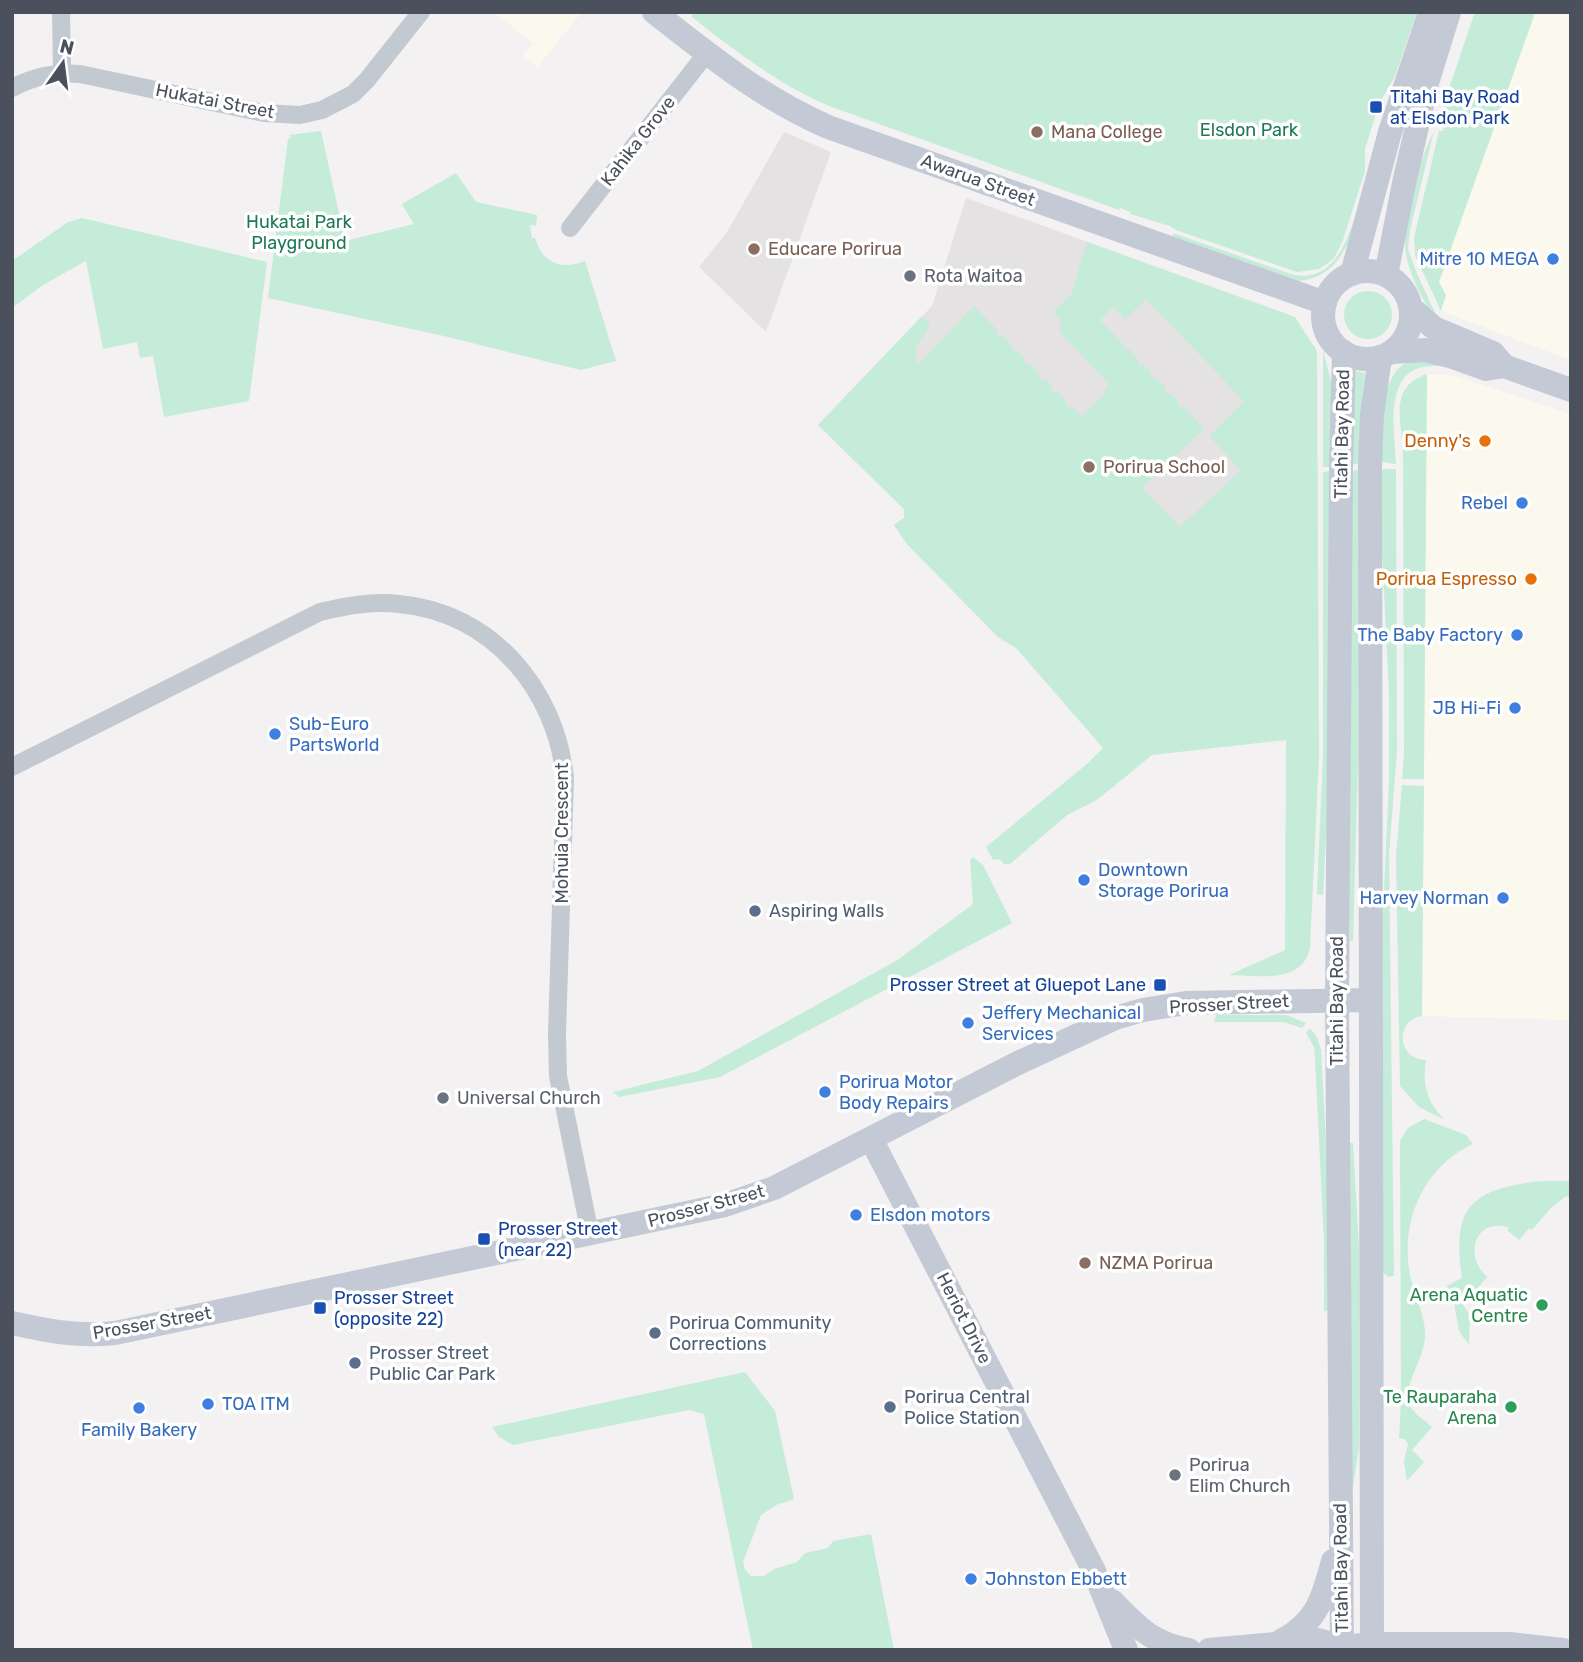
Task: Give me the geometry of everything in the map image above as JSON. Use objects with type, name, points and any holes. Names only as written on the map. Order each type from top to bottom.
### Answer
[{"type":"main road","name":"Awarua Street","points":[[654,12],[706,54],[764,95],[828,127],[1325,303]]},
{"type":"main road","points":[[1352,274],[1390,132],[1430,12]]},
{"type":"main road","points":[[1386,275],[1425,92],[1449,12]]},
{"type":"main road","points":[[1504,366],[1493,353],[1434,328],[1411,308],[1402,289],[1386,275],[1369,272],[1352,274],[1332,289],[1325,303],[1325,325],[1335,345],[1361,359],[1425,351],[1450,356],[1486,369],[1504,366],[1571,390]]},
{"type":"main road","points":[[1386,354],[1401,343],[1408,333],[1411,308]]},
{"type":"main road","name":"Titahi Bay Road","points":[[1340,1649],[1337,1000],[1340,482],[1344,352]]},
{"type":"main road","name":"Titahi Bay Road","points":[[1372,1647],[1370,466],[1371,415],[1386,354]]},
{"type":"main road","name":"Prosser Street","points":[[12,1323],[59,1334],[115,1333],[687,1214],[748,1198],[774,1188],[1078,1033],[1115,1018],[1186,1003],[1370,1000]]},
{"type":"main road","name":"Heriot Drive","points":[[871,1139],[1104,1593],[1126,1650]]},
{"type":"main road","points":[[1278,1643],[1295,1635],[1311,1621],[1318,1609],[1340,1531]]},
{"type":"main road","points":[[1104,1593],[1144,1634],[1189,1650]]},
{"type":"main road","points":[[1209,1650],[1318,1640],[1340,1649],[1510,1644],[1563,1650]]},
{"type":"street","points":[[61,12],[62,72]]},
{"type":"street","name":"Hukatai Street","points":[[12,88],[30,79],[62,72],[264,113],[300,115],[322,110],[354,94],[421,12]]},
{"type":"street","name":"Kahika Grove","points":[[570,228],[706,54]]},
{"type":"street","name":"Mohuia Crescent","points":[[12,767],[320,612],[377,603],[427,608],[476,629],[501,648],[535,688],[553,721],[562,752],[565,778],[558,1076],[590,1234]]},
{"type":"shaded area","points":[[494,12],[582,12],[537,67],[523,55],[533,43]]},
{"type":"shaded area","points":[[1533,12],[1571,12],[1571,360],[1441,311],[1446,295],[1439,282]]},
{"type":"shaded area","name":"Educare Porirua","points":[[784,132],[831,152],[766,332],[699,267],[727,232]]},
{"type":"shaded area","name":"Porirua School","points":[[966,198],[1295,317],[1316,732],[1016,648],[998,637],[907,544],[894,525],[904,518],[904,509],[818,425],[932,306]]},
{"type":"shaded area","points":[[1427,374],[1455,376],[1571,414],[1571,1020],[1422,1016]]},
{"type":"green space","name":"Elsdon Park","points":[[692,12],[1417,12],[1395,76],[1379,104],[1365,149],[1365,171],[1343,240],[1334,258],[1327,264],[1319,269],[1297,272],[829,106],[792,88],[758,66],[692,17]]},
{"type":"green space","points":[[1475,12],[1533,12],[1534,16],[1439,282],[1446,295],[1441,311],[1415,255],[1414,238],[1439,131],[1443,131],[1444,121],[1440,120],[1442,109]]},
{"type":"green space","name":"Hukatai Park Playground","points":[[321,131],[345,241],[414,224],[402,204],[456,173],[476,202],[537,215],[536,226],[530,225],[532,238],[535,238],[538,247],[548,259],[561,265],[585,261],[616,361],[581,370],[444,336],[268,298],[288,139],[292,137],[289,135]]},
{"type":"green space","points":[[1434,131],[1410,230],[1408,249],[1436,315],[1436,321],[1412,275],[1405,246],[1409,202]]},
{"type":"green space","points":[[1368,174],[1349,241],[1330,268],[1316,277],[1298,281],[1173,237],[1173,233],[1291,274],[1309,275],[1324,269],[1336,258],[1345,243]]},
{"type":"green space","points":[[82,218],[267,262],[249,401],[164,417],[153,356],[140,358],[137,342],[103,349],[86,261],[43,285],[12,308],[12,261],[68,222]]},
{"type":"green space","name":"Porirua School","points":[[1087,242],[1295,317],[1317,351],[1319,756],[1310,948],[1298,968],[1288,973],[1265,976],[1229,975],[1285,950],[1286,740],[1152,755],[1097,800],[1067,815],[1010,864],[1004,864],[1000,859],[993,860],[986,847],[1103,748],[1016,648],[998,637],[907,544],[894,525],[904,518],[904,509],[818,425],[922,316],[930,324],[916,348],[917,366],[974,306],[998,331],[996,333],[1000,337],[1002,335],[1012,346],[1014,352],[1016,350],[1027,365],[1029,363],[1040,374],[1038,376],[1042,380],[1044,378],[1052,387],[1051,390],[1054,393],[1057,391],[1069,408],[1071,406],[1082,416],[1106,393],[1104,390],[1108,386],[1059,331],[1061,320],[1053,312],[1072,293]],"holes":[[[1146,299],[1244,401],[1209,436],[1241,470],[1180,527],[1142,488],[1165,466],[1163,464],[1204,429],[1165,391],[1166,388],[1150,375],[1152,373],[1137,362],[1139,360],[1129,349],[1126,351],[1124,345],[1100,320],[1113,307],[1125,319]]]},
{"type":"green space","points":[[1368,291],[1385,298],[1392,315],[1385,332],[1368,339],[1351,332],[1344,315],[1351,298]]},
{"type":"green space","points":[[1323,350],[1332,385],[1331,467],[1323,467]]},
{"type":"green space","points":[[1422,360],[1442,366],[1422,367],[1409,374],[1400,385],[1395,398],[1394,415],[1396,464],[1382,462],[1386,393],[1397,370],[1406,363]]},
{"type":"green space","points":[[1355,371],[1365,373],[1360,463],[1351,465]]},
{"type":"green space","points":[[1427,374],[1424,779],[1402,779],[1403,450],[1400,405],[1407,387]]},
{"type":"green space","points":[[1360,469],[1358,762],[1353,941],[1350,941],[1351,472]]},
{"type":"green space","points":[[1396,469],[1397,750],[1389,855],[1394,1276],[1389,1277],[1382,1272],[1380,977],[1389,782],[1389,694],[1382,551],[1381,470]]},
{"type":"green space","points":[[1331,471],[1330,761],[1323,895],[1317,894],[1323,756],[1323,472]]},
{"type":"green space","points":[[1402,785],[1424,786],[1422,1016],[1407,1024],[1403,1031],[1404,1047],[1416,1058],[1426,1060],[1427,1093],[1445,1120],[1419,1107],[1400,1086],[1396,856]]},
{"type":"green space","points":[[973,857],[983,865],[1012,923],[720,1077],[619,1097],[613,1092],[698,1071],[899,959],[973,904],[970,860]]},
{"type":"green space","points":[[1216,1015],[1286,1015],[1306,1023],[1302,1028],[1284,1022],[1214,1022]]},
{"type":"green space","points":[[1310,1028],[1317,1037],[1321,1050],[1331,1232],[1331,1310],[1324,1311],[1324,1242],[1315,1058],[1314,1047],[1306,1033]]},
{"type":"green space","points":[[1424,1119],[1466,1135],[1473,1144],[1456,1154],[1428,1181],[1412,1216],[1408,1255],[1410,1275],[1425,1332],[1422,1352],[1408,1392],[1414,1412],[1432,1427],[1412,1450],[1424,1462],[1407,1481],[1404,1461],[1408,1444],[1405,1439],[1399,1438],[1400,1141],[1408,1128]]},
{"type":"green space","points":[[1350,1143],[1353,1143],[1359,1248],[1359,1447],[1353,1487],[1351,1487]]},
{"type":"green space","points":[[1541,1181],[1571,1181],[1571,1199],[1566,1196],[1519,1240],[1508,1231],[1508,1227],[1496,1226],[1480,1233],[1476,1241],[1476,1259],[1487,1277],[1463,1305],[1470,1315],[1469,1345],[1459,1331],[1454,1302],[1447,1286],[1462,1278],[1459,1253],[1464,1218],[1483,1196],[1498,1189]]},
{"type":"green space","points":[[745,1372],[775,1411],[794,1499],[776,1505],[761,1515],[743,1562],[745,1570],[751,1576],[764,1576],[774,1569],[797,1562],[805,1553],[828,1548],[833,1541],[871,1534],[894,1650],[753,1650],[704,1414],[689,1410],[513,1445],[499,1437],[492,1427]]},
{"type":"place","name":"Titahi Bay Road at Elsdon Park","points":[[1376,107]]},
{"type":"place","name":"Mana College","points":[[1037,132]]},
{"type":"place","name":"Educare Porirua","points":[[754,249]]},
{"type":"place","name":"Mitre 10 MEGA","points":[[1553,259]]},
{"type":"place","name":"Rota Waitoa","points":[[910,276]]},
{"type":"place","name":"Denny's","points":[[1485,441]]},
{"type":"place","name":"Porirua School","points":[[1089,467]]},
{"type":"place","name":"Rebel","points":[[1522,503]]},
{"type":"place","name":"Porirua Espresso","points":[[1531,579]]},
{"type":"place","name":"The Baby Factory","points":[[1517,635]]},
{"type":"place","name":"JB Hi-Fi","points":[[1515,708]]},
{"type":"place","name":"Sub-Euro PartsWorld","points":[[275,734]]},
{"type":"place","name":"Downtown Storage Porirua","points":[[1084,880]]},
{"type":"place","name":"Harvey Norman","points":[[1503,898]]},
{"type":"place","name":"Aspiring Walls","points":[[755,911]]},
{"type":"place","name":"Prosser Street at Gluepot Lane","points":[[1160,985]]},
{"type":"place","name":"Jeffery Mechanical Services","points":[[968,1023]]},
{"type":"place","name":"Porirua Motor Body Repairs","points":[[825,1092]]},
{"type":"place","name":"Universal Church","points":[[443,1098]]},
{"type":"place","name":"Elsdon motors","points":[[856,1215]]},
{"type":"place","name":"Prosser Street (near 22)","points":[[484,1239]]},
{"type":"place","name":"NZMA Porirua","points":[[1085,1263]]},
{"type":"place","name":"Arena Aquatic Centre","points":[[1542,1305]]},
{"type":"place","name":"Prosser Street (opposite 22)","points":[[320,1308]]},
{"type":"place","name":"Porirua Community Corrections","points":[[655,1333]]},
{"type":"place","name":"Prosser Street Public Car Park","points":[[355,1363]]},
{"type":"place","name":"TOA ITM","points":[[208,1404]]},
{"type":"place","name":"Porirua Central Police Station","points":[[890,1407]]},
{"type":"place","name":"Te Rauparaha Arena","points":[[1511,1407]]},
{"type":"place","name":"Family Bakery","points":[[139,1408]]},
{"type":"place","name":"Porirua Elim Church","points":[[1175,1475]]},
{"type":"place","name":"Johnston Ebbett","points":[[971,1579]]}]
